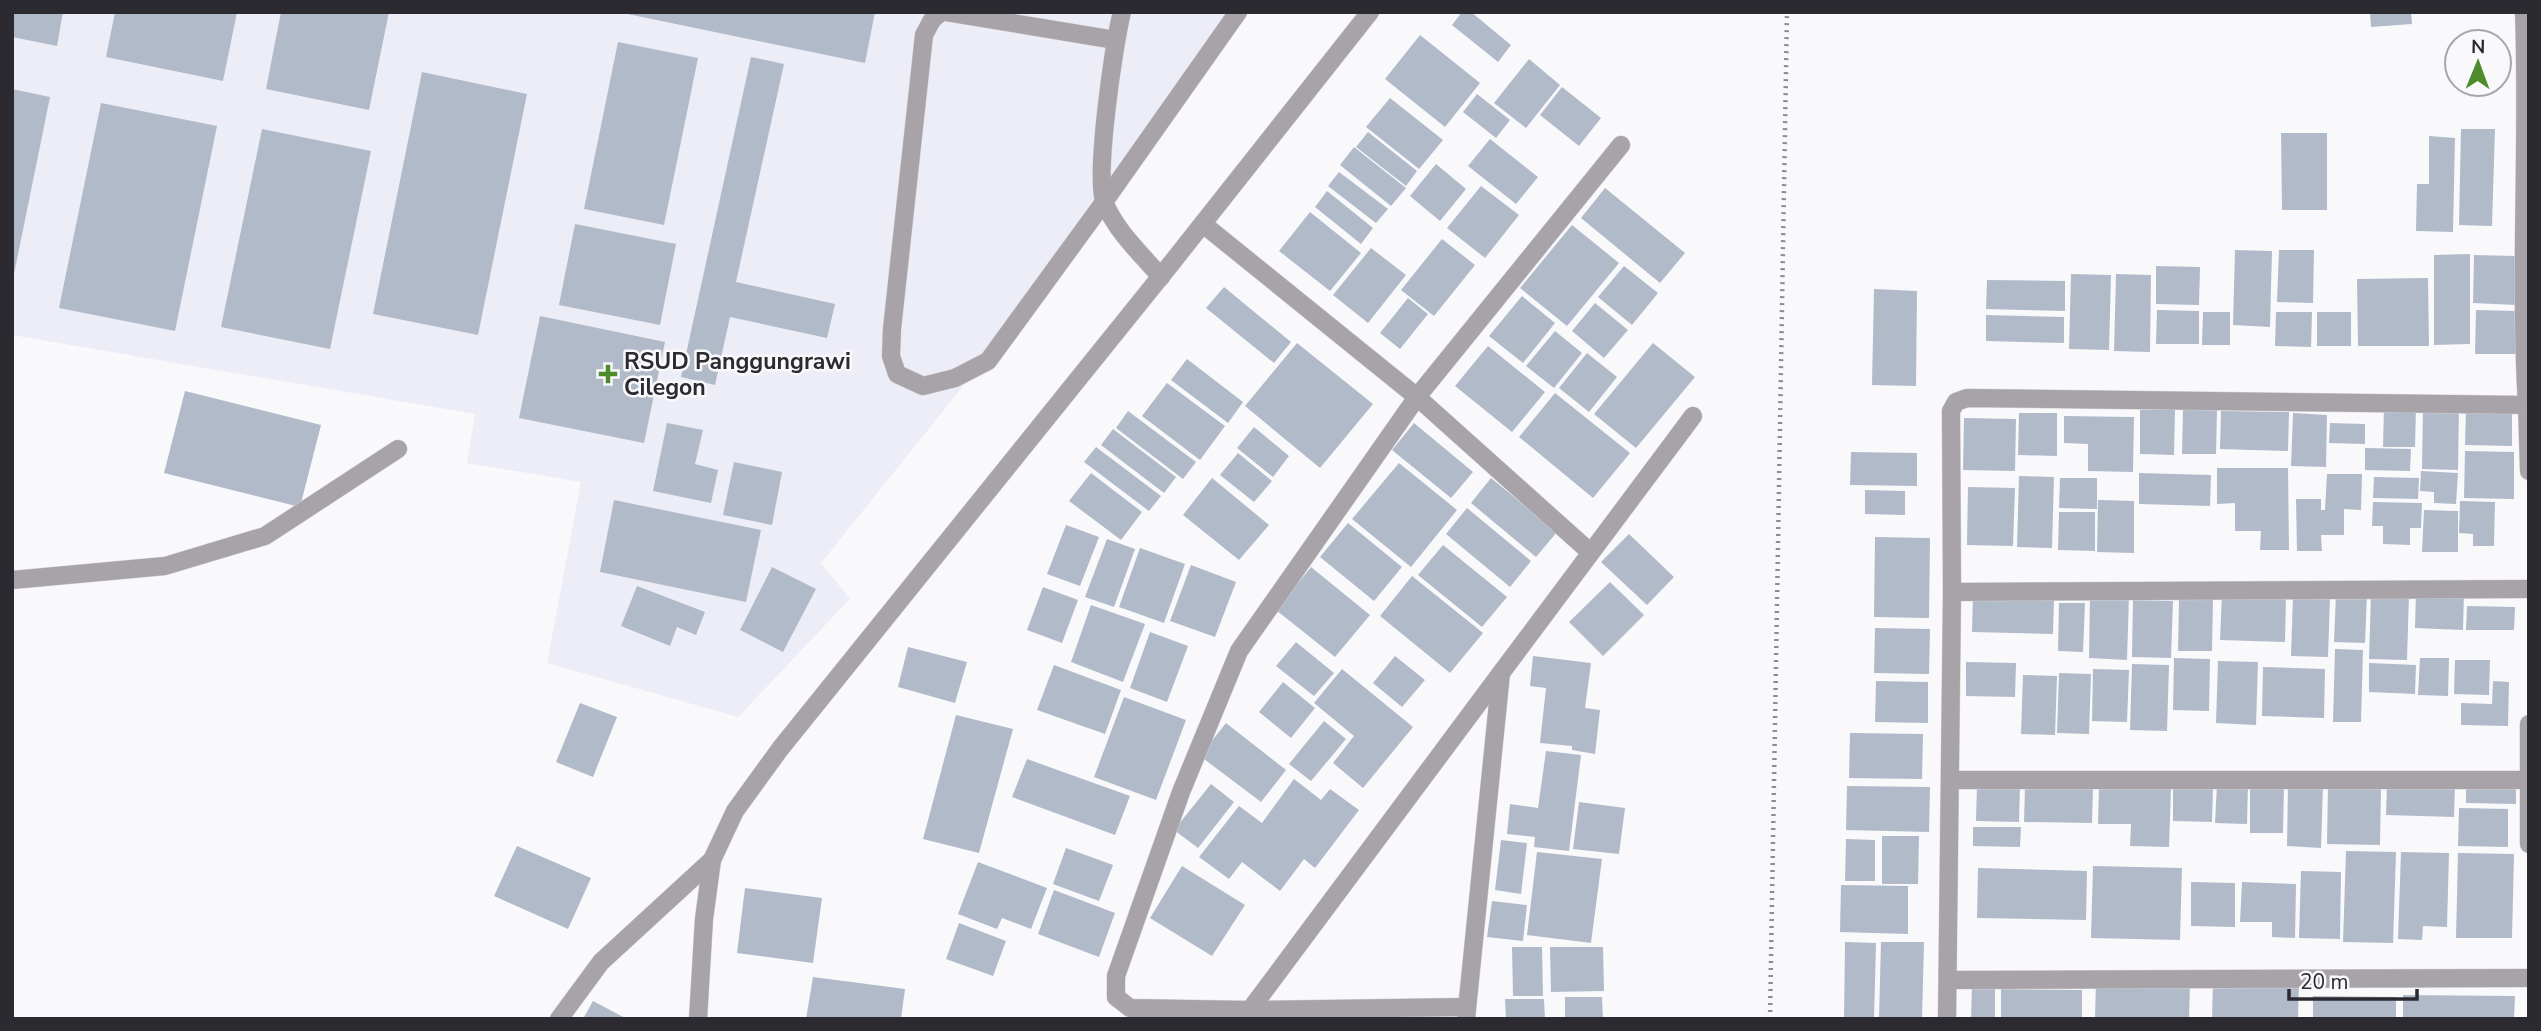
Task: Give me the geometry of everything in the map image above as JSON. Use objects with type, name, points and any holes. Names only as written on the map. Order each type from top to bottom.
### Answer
[{"type":"street","points":[[1115,40],[943,12],[932,20],[925,35],[915,107],[892,329],[891,356],[897,374],[923,386],[955,378],[988,361],[1238,12]]},
{"type":"street","points":[[1122,12],[1115,40],[1102,164],[1104,202],[1118,227],[1161,277]]},
{"type":"street","points":[[698,1019],[704,919],[712,860],[736,811],[780,749],[1161,277],[1370,12]]},
{"type":"street","points":[[2524,12],[2527,83],[2522,332],[2529,471]]},
{"type":"street","points":[[1501,673],[1466,1013],[1130,1008],[1116,997],[1116,976],[1181,792],[1239,651],[1417,397],[1621,145]]},
{"type":"street","points":[[1203,224],[1417,397],[1590,552]]},
{"type":"street","points":[[1947,1019],[1951,780],[1951,411],[1956,402],[1967,398],[2527,405]]},
{"type":"street","points":[[1250,1010],[1693,416]]},
{"type":"street","points":[[12,580],[165,566],[265,536],[398,449]]},
{"type":"street","points":[[1952,592],[2529,589]]},
{"type":"street","points":[[2529,724],[2529,844]]},
{"type":"street","points":[[1951,780],[2528,780]]},
{"type":"street","points":[[559,1019],[601,962],[712,860]]},
{"type":"street","points":[[1948,980],[2529,978]]},
{"type":"path","points":[[1770,1019],[1787,12]]},
{"type":"shaded area","name":"RSUD Panggungrawi Cilegon","points":[[12,12],[1245,12],[1131,177],[821,563],[850,599],[738,717],[547,663],[581,482],[467,463],[475,414],[12,335]]},
{"type":"building","points":[[12,12],[63,12],[57,46],[12,37]]},
{"type":"building","points":[[115,12],[237,12],[223,81],[106,57]]},
{"type":"building","points":[[281,12],[389,12],[369,110],[266,89]]},
{"type":"building","points":[[618,12],[875,12],[865,63]]},
{"type":"building","points":[[1462,12],[1471,12],[1511,45],[1498,62],[1452,25]]},
{"type":"building","points":[[2370,12],[2411,12],[2412,24],[2371,27]]},
{"type":"building","points":[[1420,35],[1480,83],[1445,127],[1385,79]]},
{"type":"building","points":[[618,42],[698,58],[664,225],[584,209]]},
{"type":"building","points":[[751,57],[784,64],[736,282],[835,304],[827,338],[730,317],[715,385],[681,377]]},
{"type":"building","points":[[1529,59],[1560,85],[1526,128],[1494,103]]},
{"type":"building","points":[[422,72],[527,94],[478,335],[373,314]]},
{"type":"building","points":[[1562,87],[1601,118],[1579,146],[1540,115]]},
{"type":"building","points":[[12,89],[50,97],[13,279],[12,279]]},
{"type":"building","points":[[1477,94],[1510,120],[1496,138],[1463,112]]},
{"type":"building","points":[[1390,98],[1443,140],[1419,169],[1366,127]]},
{"type":"building","points":[[101,103],[217,126],[175,331],[59,308]]},
{"type":"building","points":[[262,129],[371,151],[330,349],[221,327]]},
{"type":"building","points":[[2461,129],[2495,129],[2492,226],[2459,225]]},
{"type":"building","points":[[1368,132],[1417,171],[1406,186],[1356,147]]},
{"type":"building","points":[[2281,133],[2327,133],[2327,210],[2282,210]]},
{"type":"building","points":[[2429,136],[2455,138],[2453,232],[2416,231],[2417,184],[2429,184]]},
{"type":"building","points":[[1490,139],[1538,177],[1516,204],[1468,166]]},
{"type":"building","points":[[1354,147],[1406,188],[1391,206],[1340,165]]},
{"type":"building","points":[[1436,164],[1466,189],[1440,221],[1410,196]]},
{"type":"building","points":[[1339,172],[1388,209],[1376,223],[1328,186]]},
{"type":"building","points":[[1481,186],[1519,215],[1485,258],[1447,228]]},
{"type":"building","points":[[1605,188],[1685,253],[1660,283],[1581,218]]},
{"type":"building","points":[[1327,191],[1373,228],[1361,244],[1315,207]]},
{"type":"building","points":[[1310,212],[1361,253],[1330,291],[1279,251]]},
{"type":"building","points":[[575,224],[676,244],[660,325],[559,305]]},
{"type":"building","points":[[1572,225],[1619,263],[1567,326],[1520,288]]},
{"type":"building","points":[[1442,239],[1475,265],[1434,316],[1401,290]]},
{"type":"building","points":[[1371,248],[1406,275],[1368,323],[1333,295]]},
{"type":"building","points":[[2235,250],[2272,251],[2270,327],[2233,325]]},
{"type":"building","points":[[2279,250],[2314,250],[2313,303],[2277,302]]},
{"type":"building","points":[[2470,254],[2470,344],[2434,345],[2434,255]]},
{"type":"building","points":[[2474,255],[2517,256],[2516,305],[2473,303]]},
{"type":"building","points":[[1624,266],[1658,293],[1632,325],[1598,297]]},
{"type":"building","points":[[2156,266],[2200,267],[2199,305],[2156,304]]},
{"type":"building","points":[[2071,274],[2111,275],[2109,350],[2069,349]]},
{"type":"building","points":[[2116,274],[2151,275],[2150,352],[2114,351]]},
{"type":"building","points":[[2428,278],[2429,346],[2358,346],[2357,279]]},
{"type":"building","points":[[1987,280],[2065,281],[2065,311],[1986,309]]},
{"type":"building","points":[[1224,287],[1291,342],[1274,363],[1206,308]]},
{"type":"building","points":[[1874,289],[1917,291],[1916,386],[1872,385]]},
{"type":"building","points":[[1522,296],[1555,323],[1523,363],[1489,336]]},
{"type":"building","points":[[1408,298],[1428,314],[1400,349],[1380,333]]},
{"type":"building","points":[[1595,303],[1628,330],[1604,358],[1572,331]]},
{"type":"building","points":[[2157,310],[2199,311],[2199,344],[2156,344]]},
{"type":"building","points":[[2476,310],[2517,311],[2516,354],[2475,354]]},
{"type":"building","points":[[2203,312],[2230,312],[2230,345],[2202,345]]},
{"type":"building","points":[[2276,312],[2312,312],[2311,347],[2275,346]]},
{"type":"building","points":[[2317,312],[2351,312],[2351,346],[2317,346]]},
{"type":"building","points":[[1986,315],[2064,317],[2064,343],[1986,341]]},
{"type":"building","points":[[540,316],[665,342],[644,443],[519,418]]},
{"type":"building","points":[[1555,331],[1582,353],[1554,388],[1526,366]]},
{"type":"building","points":[[1297,343],[1373,404],[1320,468],[1245,406]]},
{"type":"building","points":[[1653,343],[1695,377],[1636,448],[1594,414]]},
{"type":"building","points":[[1488,346],[1545,392],[1512,432],[1455,386]]},
{"type":"building","points":[[1587,353],[1617,377],[1589,412],[1559,388]]},
{"type":"building","points":[[1187,359],[1243,402],[1228,423],[1171,380]]},
{"type":"building","points":[[1167,383],[1225,426],[1200,460],[1142,416]]},
{"type":"building","points":[[185,391],[321,425],[300,507],[164,473]]},
{"type":"building","points":[[1555,393],[1630,453],[1593,498],[1519,437]]},
{"type":"building","points":[[2423,405],[2459,406],[2458,470],[2422,469]]},
{"type":"building","points":[[2384,406],[2416,407],[2415,447],[2383,447]]},
{"type":"building","points":[[2466,408],[2512,409],[2512,446],[2465,445]]},
{"type":"building","points":[[2183,409],[2217,410],[2216,454],[2182,454]]},
{"type":"building","points":[[2140,410],[2175,410],[2174,455],[2140,454]]},
{"type":"building","points":[[1128,411],[1196,462],[1183,479],[1116,428]]},
{"type":"building","points":[[2221,411],[2289,412],[2288,451],[2220,449]]},
{"type":"building","points":[[2019,413],[2057,413],[2057,456],[2018,455]]},
{"type":"building","points":[[2293,413],[2327,415],[2326,467],[2291,466]]},
{"type":"building","points":[[2064,416],[2134,417],[2133,472],[2088,471],[2088,444],[2064,443]]},
{"type":"building","points":[[1964,418],[2016,419],[2015,471],[1963,470]]},
{"type":"building","points":[[667,423],[703,430],[695,464],[718,470],[711,503],[653,491]]},
{"type":"building","points":[[1414,423],[1473,472],[1451,498],[1392,450]]},
{"type":"building","points":[[2330,423],[2365,424],[2365,444],[2329,443]]},
{"type":"building","points":[[1254,427],[1289,456],[1273,477],[1237,448]]},
{"type":"building","points":[[1113,429],[1176,477],[1164,493],[1101,445]]},
{"type":"building","points":[[1096,447],[1161,496],[1149,511],[1084,462]]},
{"type":"building","points":[[2365,448],[2411,449],[2410,471],[2365,470]]},
{"type":"building","points":[[2465,451],[2514,452],[2514,499],[2464,498]]},
{"type":"building","points":[[1851,452],[1917,453],[1917,486],[1850,485]]},
{"type":"building","points":[[1238,453],[1272,481],[1254,502],[1220,475]]},
{"type":"building","points":[[734,462],[782,472],[772,525],[723,515]]},
{"type":"building","points":[[1399,463],[1457,510],[1411,567],[1352,519]]},
{"type":"building","points":[[2217,468],[2288,468],[2289,550],[2260,550],[2261,531],[2235,531],[2235,503],[2217,504]]},
{"type":"building","points":[[2421,471],[2458,473],[2456,504],[2434,503],[2434,492],[2420,491]]},
{"type":"building","points":[[1091,473],[1142,512],[1121,540],[1069,501]]},
{"type":"building","points":[[2139,473],[2211,475],[2210,506],[2139,504]]},
{"type":"building","points":[[2327,474],[2362,474],[2361,510],[2344,509],[2344,535],[2321,535],[2322,551],[2297,551],[2296,499],[2321,499],[2321,510],[2325,510]]},
{"type":"building","points":[[2019,476],[2054,477],[2052,548],[2017,547]]},
{"type":"building","points":[[2374,477],[2419,478],[2418,499],[2373,498]]},
{"type":"building","points":[[1212,478],[1269,525],[1239,560],[1183,515]]},
{"type":"building","points":[[1491,478],[1557,532],[1536,557],[1471,503]]},
{"type":"building","points":[[2060,478],[2097,478],[2097,509],[2059,508]]},
{"type":"building","points":[[1968,487],[2015,488],[2013,546],[1967,545]]},
{"type":"building","points":[[1865,490],[1905,491],[1905,515],[1865,514]]},
{"type":"building","points":[[614,500],[761,530],[746,602],[600,572]]},
{"type":"building","points":[[2098,500],[2134,501],[2134,553],[2097,552]]},
{"type":"building","points":[[2460,501],[2495,502],[2494,546],[2473,546],[2473,534],[2459,533]]},
{"type":"building","points":[[2373,502],[2422,503],[2421,528],[2410,528],[2410,545],[2383,544],[2383,526],[2372,526]]},
{"type":"building","points":[[1467,508],[1531,561],[1510,587],[1446,534]]},
{"type":"building","points":[[2424,510],[2458,511],[2458,552],[2422,552]]},
{"type":"building","points":[[2059,512],[2095,512],[2095,551],[2058,550]]},
{"type":"building","points":[[1348,523],[1402,567],[1374,601],[1320,557]]},
{"type":"building","points":[[1066,525],[1099,537],[1080,586],[1047,574]]},
{"type":"building","points":[[1629,534],[1674,577],[1647,605],[1601,562]]},
{"type":"building","points":[[1875,537],[1930,538],[1929,618],[1874,617]]},
{"type":"building","points":[[1107,539],[1135,549],[1114,607],[1085,597]]},
{"type":"building","points":[[1443,545],[1507,597],[1482,627],[1418,575]]},
{"type":"building","points":[[1140,548],[1185,564],[1164,623],[1119,607]]},
{"type":"building","points":[[1191,565],[1236,582],[1215,637],[1170,621]]},
{"type":"building","points":[[772,567],[816,589],[783,652],[740,630]]},
{"type":"building","points":[[1311,567],[1370,615],[1335,657],[1276,610]]},
{"type":"building","points":[[1412,576],[1483,633],[1450,673],[1380,616]]},
{"type":"building","points":[[1610,582],[1644,615],[1603,656],[1569,622]]},
{"type":"building","points":[[637,586],[705,612],[696,635],[677,627],[670,646],[621,626]]},
{"type":"building","points":[[1043,587],[1078,600],[1062,643],[1027,630]]},
{"type":"building","points":[[2416,591],[2464,591],[2463,630],[2415,628]]},
{"type":"building","points":[[2090,593],[2129,595],[2127,660],[2089,658]]},
{"type":"building","points":[[2222,593],[2286,595],[2285,642],[2220,640]]},
{"type":"building","points":[[2336,593],[2367,593],[2365,643],[2334,642]]},
{"type":"building","points":[[2371,593],[2409,594],[2407,660],[2369,659]]},
{"type":"building","points":[[1973,596],[2054,598],[2053,634],[1972,632]]},
{"type":"building","points":[[2293,596],[2330,596],[2328,657],[2291,656]]},
{"type":"building","points":[[2179,598],[2213,599],[2212,651],[2178,651]]},
{"type":"building","points":[[2133,600],[2173,601],[2171,658],[2132,657]]},
{"type":"building","points":[[2059,603],[2085,603],[2083,652],[2058,651]]},
{"type":"building","points":[[1091,605],[1145,624],[1123,682],[1071,662]]},
{"type":"building","points":[[2467,606],[2515,607],[2514,630],[2466,630]]},
{"type":"building","points":[[1875,628],[1930,629],[1929,674],[1874,673]]},
{"type":"building","points":[[1150,632],[1188,646],[1167,702],[1130,688]]},
{"type":"building","points":[[1296,642],[1334,673],[1314,696],[1276,666]]},
{"type":"building","points":[[908,647],[967,662],[955,703],[898,687]]},
{"type":"building","points":[[2335,649],[2363,650],[2361,722],[2333,722]]},
{"type":"building","points":[[1395,656],[1425,680],[1402,707],[1373,683]]},
{"type":"building","points":[[1533,656],[1591,663],[1585,708],[1600,710],[1595,754],[1572,750],[1572,746],[1540,743],[1546,688],[1530,686]]},
{"type":"building","points":[[2174,658],[2210,659],[2209,711],[2173,710]]},
{"type":"building","points":[[2420,658],[2449,658],[2448,696],[2418,695]]},
{"type":"building","points":[[2455,660],[2490,660],[2489,695],[2454,694]]},
{"type":"building","points":[[2218,661],[2258,662],[2256,725],[2216,723]]},
{"type":"building","points":[[1966,662],[2016,663],[2015,697],[1966,696]]},
{"type":"building","points":[[2369,663],[2416,665],[2415,694],[2369,692]]},
{"type":"building","points":[[2132,664],[2169,665],[2167,731],[2130,730]]},
{"type":"building","points":[[1054,665],[1121,690],[1105,734],[1037,710]]},
{"type":"building","points":[[2263,667],[2325,669],[2324,718],[2262,716]]},
{"type":"building","points":[[1342,669],[1413,727],[1363,788],[1333,763],[1354,736],[1314,703]]},
{"type":"building","points":[[2093,669],[2129,670],[2127,722],[2092,721]]},
{"type":"building","points":[[2059,673],[2091,674],[2089,734],[2057,733]]},
{"type":"building","points":[[2023,675],[2057,676],[2055,735],[2021,734]]},
{"type":"building","points":[[1876,681],[1928,682],[1928,723],[1875,722]]},
{"type":"building","points":[[2493,681],[2509,682],[2508,726],[2461,725],[2461,703],[2492,704]]},
{"type":"building","points":[[1283,682],[1315,708],[1291,738],[1259,712]]},
{"type":"building","points":[[1124,697],[1186,720],[1156,800],[1094,777]]},
{"type":"building","points":[[580,703],[617,717],[593,777],[556,762]]},
{"type":"building","points":[[956,715],[1013,729],[979,853],[923,839]]},
{"type":"building","points":[[1324,721],[1346,739],[1311,781],[1289,764]]},
{"type":"building","points":[[1226,723],[1286,770],[1261,802],[1200,756]]},
{"type":"building","points":[[1850,733],[1923,734],[1922,779],[1849,778]]},
{"type":"building","points":[[1546,751],[1581,755],[1569,851],[1534,847],[1535,837],[1507,834],[1510,804],[1538,808]]},
{"type":"building","points":[[1027,759],[1130,796],[1115,835],[1012,797]]},
{"type":"building","points":[[1294,779],[1321,800],[1330,789],[1359,810],[1315,868],[1304,859],[1280,891],[1242,862],[1229,879],[1199,857],[1239,806],[1262,823]]},
{"type":"building","points":[[1211,784],[1234,802],[1198,848],[1174,830]]},
{"type":"building","points":[[1977,784],[2020,785],[2019,822],[1976,821]]},
{"type":"building","points":[[2217,784],[2248,785],[2247,824],[2215,823]]},
{"type":"building","points":[[2387,784],[2455,786],[2454,817],[2386,815]]},
{"type":"building","points":[[2466,784],[2516,786],[2516,804],[2466,803]]},
{"type":"building","points":[[2250,785],[2284,785],[2283,833],[2250,833]]},
{"type":"building","points":[[2288,785],[2323,786],[2321,848],[2287,846]]},
{"type":"building","points":[[2328,785],[2381,786],[2380,845],[2327,844]]},
{"type":"building","points":[[1847,786],[1930,787],[1929,832],[1846,830]]},
{"type":"building","points":[[2025,786],[2093,787],[2092,823],[2024,822]]},
{"type":"building","points":[[2099,786],[2171,788],[2169,847],[2130,846],[2131,824],[2098,824]]},
{"type":"building","points":[[2173,786],[2213,786],[2212,822],[2173,821]]},
{"type":"building","points":[[1579,802],[1625,808],[1619,854],[1573,849]]},
{"type":"building","points":[[2459,808],[2508,809],[2508,847],[2458,846]]},
{"type":"building","points":[[1973,827],[2021,827],[2020,847],[1973,846]]},
{"type":"building","points":[[1882,836],[1919,836],[1918,884],[1882,884]]},
{"type":"building","points":[[1846,839],[1875,840],[1875,881],[1845,881]]},
{"type":"building","points":[[1501,840],[1527,843],[1521,894],[1495,890]]},
{"type":"building","points":[[517,846],[591,878],[568,929],[494,896]]},
{"type":"building","points":[[1066,848],[1113,865],[1099,901],[1053,884]]},
{"type":"building","points":[[2346,851],[2396,852],[2393,943],[2343,942]]},
{"type":"building","points":[[1537,852],[1602,859],[1591,943],[1527,935]]},
{"type":"building","points":[[2401,852],[2449,853],[2447,927],[2423,926],[2422,940],[2398,939]]},
{"type":"building","points":[[2458,853],[2514,854],[2512,938],[2456,938]]},
{"type":"building","points":[[978,862],[1047,888],[1031,929],[1002,918],[997,929],[958,914]]},
{"type":"building","points":[[1182,866],[1245,905],[1212,956],[1150,918]]},
{"type":"building","points":[[2093,866],[2182,868],[2180,940],[2091,938]]},
{"type":"building","points":[[1978,868],[2087,871],[2086,920],[1977,918]]},
{"type":"building","points":[[2301,871],[2341,872],[2340,939],[2299,938]]},
{"type":"building","points":[[2191,882],[2235,883],[2235,927],[2191,926]]},
{"type":"building","points":[[2242,882],[2296,884],[2295,938],[2272,937],[2272,922],[2240,922]]},
{"type":"building","points":[[1841,885],[1908,886],[1908,934],[1840,932]]},
{"type":"building","points":[[745,888],[822,898],[813,963],[737,953]]},
{"type":"building","points":[[1054,890],[1115,913],[1099,957],[1038,934]]},
{"type":"building","points":[[1492,901],[1527,905],[1523,941],[1487,937]]},
{"type":"building","points":[[959,923],[1006,941],[993,976],[946,959]]},
{"type":"building","points":[[1845,942],[1876,943],[1874,1019],[1844,1019]]},
{"type":"building","points":[[1881,942],[1924,942],[1922,1019],[1879,1019]]},
{"type":"building","points":[[1512,947],[1542,947],[1543,996],[1513,996]]},
{"type":"building","points":[[1550,947],[1603,947],[1604,991],[1551,992]]},
{"type":"building","points":[[813,977],[905,989],[901,1019],[806,1019]]},
{"type":"building","points":[[2213,980],[2299,981],[2298,1019],[2212,1019]]},
{"type":"building","points":[[2096,982],[2190,984],[2189,1019],[2095,1019]]},
{"type":"building","points":[[1972,985],[1995,985],[1995,1019],[1971,1019]]},
{"type":"building","points":[[2001,989],[2082,990],[2082,1019],[2001,1019]]},
{"type":"building","points":[[2403,995],[2515,996],[2514,1019],[2403,1019]]},
{"type":"building","points":[[2313,996],[2396,997],[2396,1019],[2313,1019]]},
{"type":"building","points":[[1565,997],[1602,997],[1603,1019],[1565,1019]]},
{"type":"building","points":[[1505,999],[1544,999],[1545,1019],[1506,1019]]},
{"type":"building","points":[[593,1001],[627,1019],[583,1019]]},
{"type":"building","points":[[1431,1015],[1431,1019],[1383,1019],[1383,1016]]},
{"type":"place","name":"RSUD Panggungrawi Cilegon","points":[[608,374]]}]
